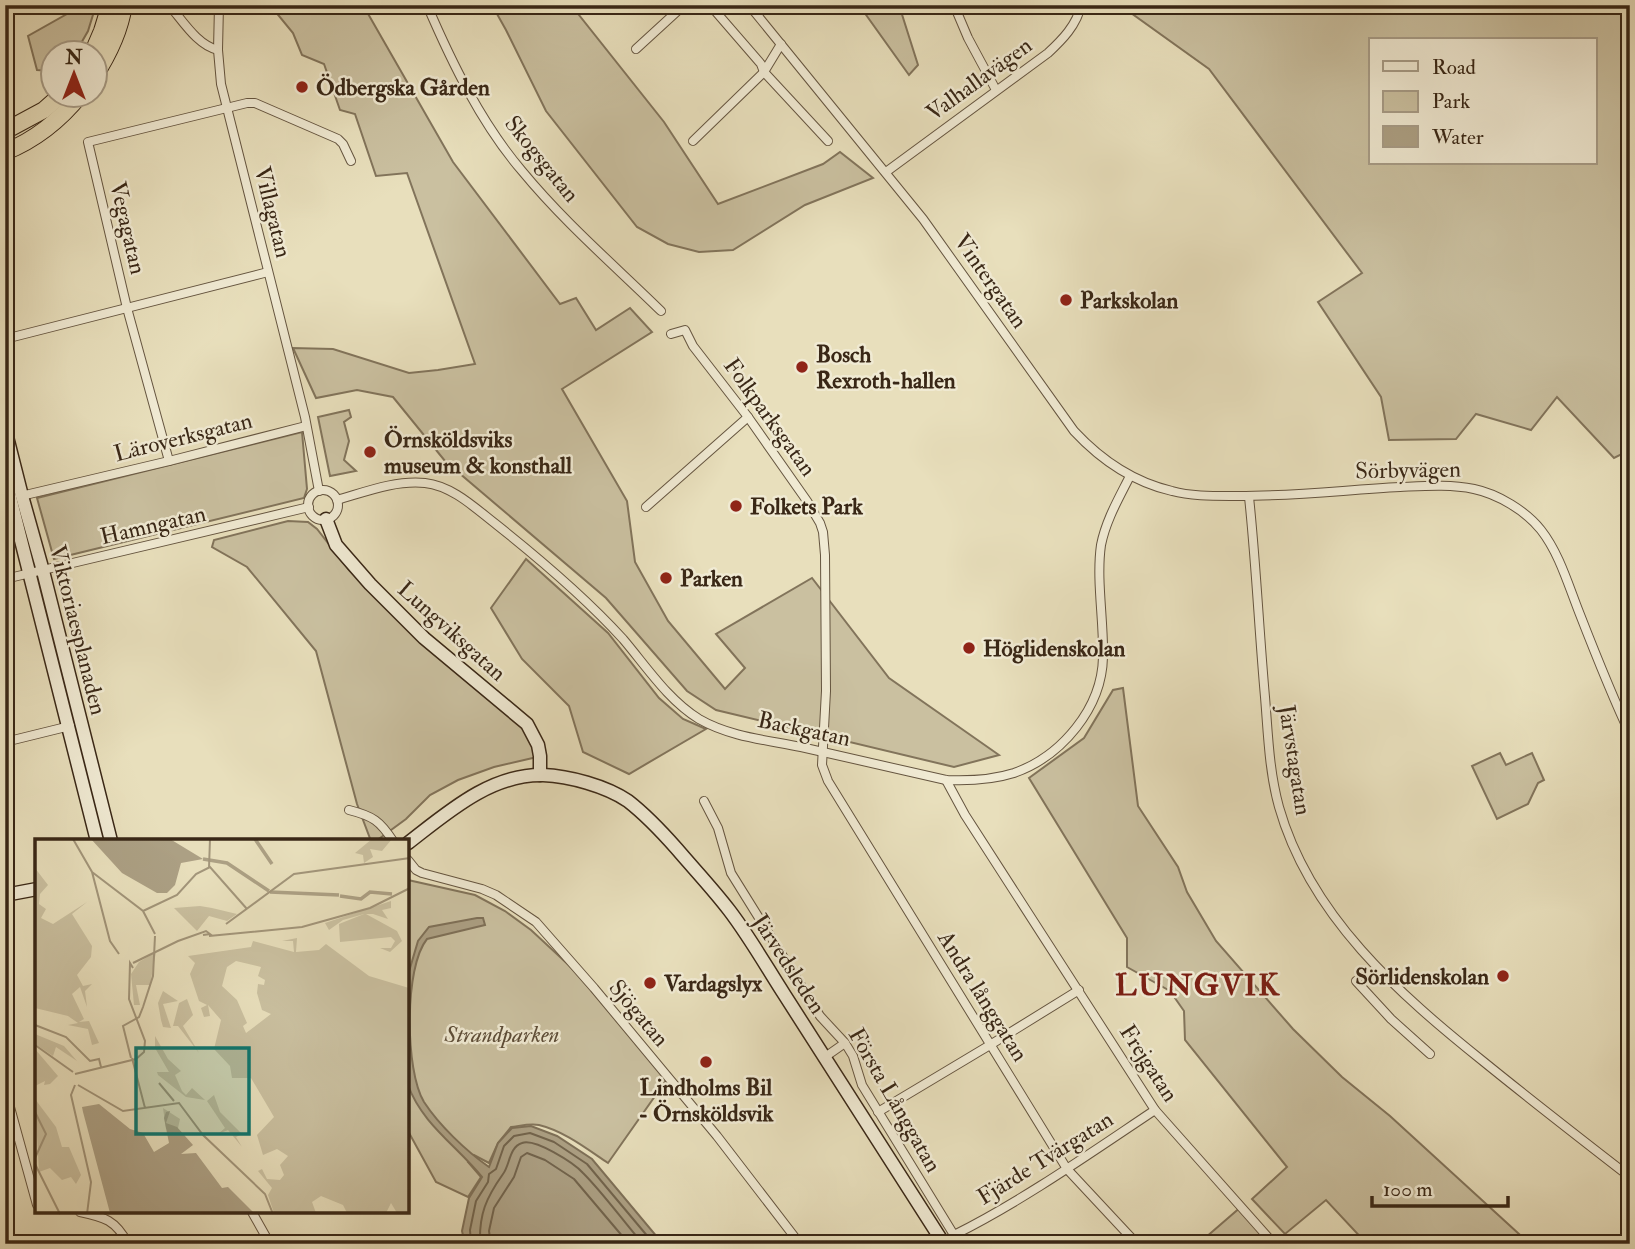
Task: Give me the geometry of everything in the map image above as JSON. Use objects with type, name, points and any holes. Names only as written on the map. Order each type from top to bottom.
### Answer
[{"type":"highway","points":[[99,38],[110,5]]},
{"type":"highway","points":[[108,54],[124,5]]},
{"type":"highway","points":[[5,131],[46,108]]},
{"type":"highway","points":[[5,152],[35,136],[68,108]]},
{"type":"main road","name":"Viktoriaesplanaden","points":[[5,429],[12,499]]},
{"type":"main road","name":"Viktoriaesplanaden","points":[[5,477],[37,572],[74,725],[97,839]]},
{"type":"main road","name":"Lungviksgatan","points":[[326,519],[336,545],[370,584],[424,638],[527,724],[538,745],[540,775]]},
{"type":"main road","name":"Viktoriaesplanaden","points":[[74,725],[110,839]]},
{"type":"main road","name":"Järvedsleden","points":[[410,841],[465,800],[481,791],[516,779],[540,775],[568,777],[626,800],[654,824],[728,909],[949,1239]]},
{"type":"main road","points":[[5,895],[35,890]]},
{"type":"street","points":[[169,5],[197,37],[209,48],[218,50]]},
{"type":"street","name":"Villagatan","points":[[219,5],[218,50],[221,84],[306,426]]},
{"type":"street","name":"Skogsgatan","points":[[427,5],[464,84],[521,171],[661,312]]},
{"type":"street","points":[[636,49],[684,5]]},
{"type":"street","points":[[710,5],[761,64],[764,72],[828,141]]},
{"type":"street","name":"Vintergatan","points":[[749,5],[923,219],[1085,443],[1108,463],[1146,484],[1173,492],[1197,495],[1250,496]]},
{"type":"street","points":[[954,5],[996,90]]},
{"type":"street","name":"Valhallavägen","points":[[886,172],[1048,53],[1061,41],[1075,21],[1081,5]]},
{"type":"street","points":[[693,141],[764,72],[782,44]]},
{"type":"street","points":[[227,108],[247,103],[260,104],[338,139],[351,161]]},
{"type":"street","name":"Vegagatan","points":[[169,461],[127,308],[88,142],[227,108]]},
{"type":"street","points":[[5,339],[268,272]]},
{"type":"street","name":"Folkparksgatan","points":[[671,334],[685,330],[820,523],[825,555],[826,691],[823,752]]},
{"type":"street","points":[[646,508],[748,417]]},
{"type":"street","points":[[306,426],[319,491]]},
{"type":"street","name":"Läroverksgatan","points":[[12,499],[306,426]]},
{"type":"street","name":"Backgatan","points":[[337,500],[410,482],[442,486],[520,543],[582,596],[665,690],[692,715],[708,724],[738,734],[946,780],[987,779],[1027,767],[1059,745],[1071,734],[1095,697],[1102,668],[1101,544],[1111,515],[1130,476]]},
{"type":"street","name":"Sörbyvägen","points":[[1250,496],[1452,486],[1476,489],[1515,507],[1540,530],[1558,558],[1630,734]]},
{"type":"street","points":[[319,491],[332,493],[337,500],[335,514],[326,519],[313,516],[309,508],[310,499],[319,491]]},
{"type":"street","name":"Järvstagatan","points":[[1250,496],[1267,735],[1276,790],[1289,838],[1307,873],[1324,902],[1348,933],[1385,975],[1427,1015],[1630,1177]]},
{"type":"street","name":"Hamngatan","points":[[5,579],[309,508]]},
{"type":"street","points":[[5,742],[74,725]]},
{"type":"street","name":"Andra långgatan","points":[[823,752],[822,768],[828,781],[1067,1169],[1137,1244]]},
{"type":"street","name":"Frejgatan","points":[[946,780],[965,815],[1155,1110],[1274,1244]]},
{"type":"street","name":"Första Långgatan","points":[[704,801],[718,828],[731,873],[820,1016],[845,1043],[853,1056],[862,1085],[949,1239]]},
{"type":"street","points":[[349,810],[376,820],[392,839]]},
{"type":"street","name":"Sjögatan","points":[[410,862],[422,873],[496,895],[536,922],[717,1136],[800,1244]]},
{"type":"street","points":[[1356,981],[1391,1019],[1430,1054]]},
{"type":"street","points":[[878,1112],[1079,990]]},
{"type":"street","points":[[825,1057],[845,1043]]},
{"type":"street","points":[[5,1089],[35,1198]]},
{"type":"street","name":"Fjärde Tvärgatan","points":[[949,1239],[1067,1169],[1155,1110]]},
{"type":"street","points":[[91,1214],[116,1225],[128,1244]]},
{"type":"street","points":[[253,1214],[270,1244]]},
{"type":"green space","points":[[83,5],[96,5],[84,38],[38,38],[38,70],[28,36]]},
{"type":"green space","points":[[270,5],[363,5],[453,162],[560,304],[576,298],[596,330],[630,308],[652,332],[562,389],[627,501],[635,562],[668,621],[725,689],[745,668],[716,634],[812,578],[889,678],[999,755],[954,767],[716,710],[687,691],[606,598],[445,461],[393,397],[357,390],[316,398],[293,348],[333,349],[409,373],[475,364],[407,173],[376,176],[355,114],[340,110],[324,64],[302,55],[293,33]]},
{"type":"green space","points":[[492,5],[571,5],[664,122],[718,204],[823,164],[840,152],[873,178],[805,205],[733,250],[699,252],[668,244],[637,227],[546,111]]},
{"type":"green space","points":[[859,5],[899,5],[918,65],[909,75]]},
{"type":"green space","points":[[1153,5],[1630,5],[1630,450],[1614,458],[1557,397],[1531,430],[1476,414],[1456,439],[1389,440],[1381,397],[1318,302],[1362,273],[1209,69],[1131,13]]},
{"type":"green space","points":[[349,410],[351,417],[344,422],[349,441],[344,460],[356,471],[330,476],[318,417]]},
{"type":"green space","points":[[302,432],[307,489],[304,498],[54,559],[37,498]]},
{"type":"green space","points":[[288,521],[308,522],[388,610],[524,726],[537,757],[494,767],[458,780],[430,795],[406,819],[379,839],[370,839],[357,804],[316,651],[247,567],[212,547],[214,540]]},
{"type":"green space","points":[[526,559],[608,633],[659,698],[683,719],[706,729],[629,774],[583,752],[569,706],[522,659],[491,608]]},
{"type":"green space","points":[[1123,688],[1138,806],[1178,867],[1187,892],[1216,941],[1293,1029],[1342,1077],[1390,1116],[1530,1244],[1367,1244],[1326,1200],[1285,1234],[1252,1199],[1287,1167],[1185,1040],[1184,1011],[1170,991],[1127,967],[1127,938],[1029,778],[1084,738],[1113,690]]},
{"type":"green space","points":[[1500,753],[1506,765],[1532,753],[1544,780],[1538,783],[1528,804],[1497,819],[1472,766]]},
{"type":"green space","name":"Strandparken","points":[[410,880],[475,895],[505,911],[531,930],[573,969],[667,1079],[608,1163],[575,1141],[532,1124],[511,1127],[498,1143],[489,1163],[474,1155],[468,1162],[481,1177],[468,1197],[436,1182],[410,1135]]},
{"type":"green space","points":[[1242,1206],[1270,1244],[1198,1244]]},
{"type":"water","points":[[477,918],[483,918],[485,925],[427,939],[419,953],[414,972],[410,1019],[410,968],[418,941],[429,927]]},
{"type":"water","points":[[410,1019],[413,1067],[424,1102],[437,1120],[471,1153],[489,1167],[498,1143],[512,1128],[531,1126],[557,1136],[592,1159],[663,1244],[465,1244],[462,1231],[469,1198],[482,1177],[431,1123],[410,1090]]},
{"type":"place","name":"Ödbergska Gården","points":[[302,87]]},
{"type":"place","name":"Parkskolan","points":[[1066,300]]},
{"type":"place","name":"Bosch Rexroth-hallen","points":[[802,367]]},
{"type":"place","name":"Örnsköldsviks museum & konsthall","points":[[370,452]]},
{"type":"place","name":"Folkets Park","points":[[736,506]]},
{"type":"place","name":"Parken","points":[[666,578]]},
{"type":"place","name":"Höglidenskolan","points":[[969,648]]},
{"type":"place","name":"Sörlidenskolan","points":[[1503,976]]},
{"type":"place","name":"Vardagslyx","points":[[650,983]]},
{"type":"place","name":"Lindholms Bil - Örnsköldsvik","points":[[706,1062]]},
{"type":"district","name":"LUNGVIK","points":[[1198,985]]}]
